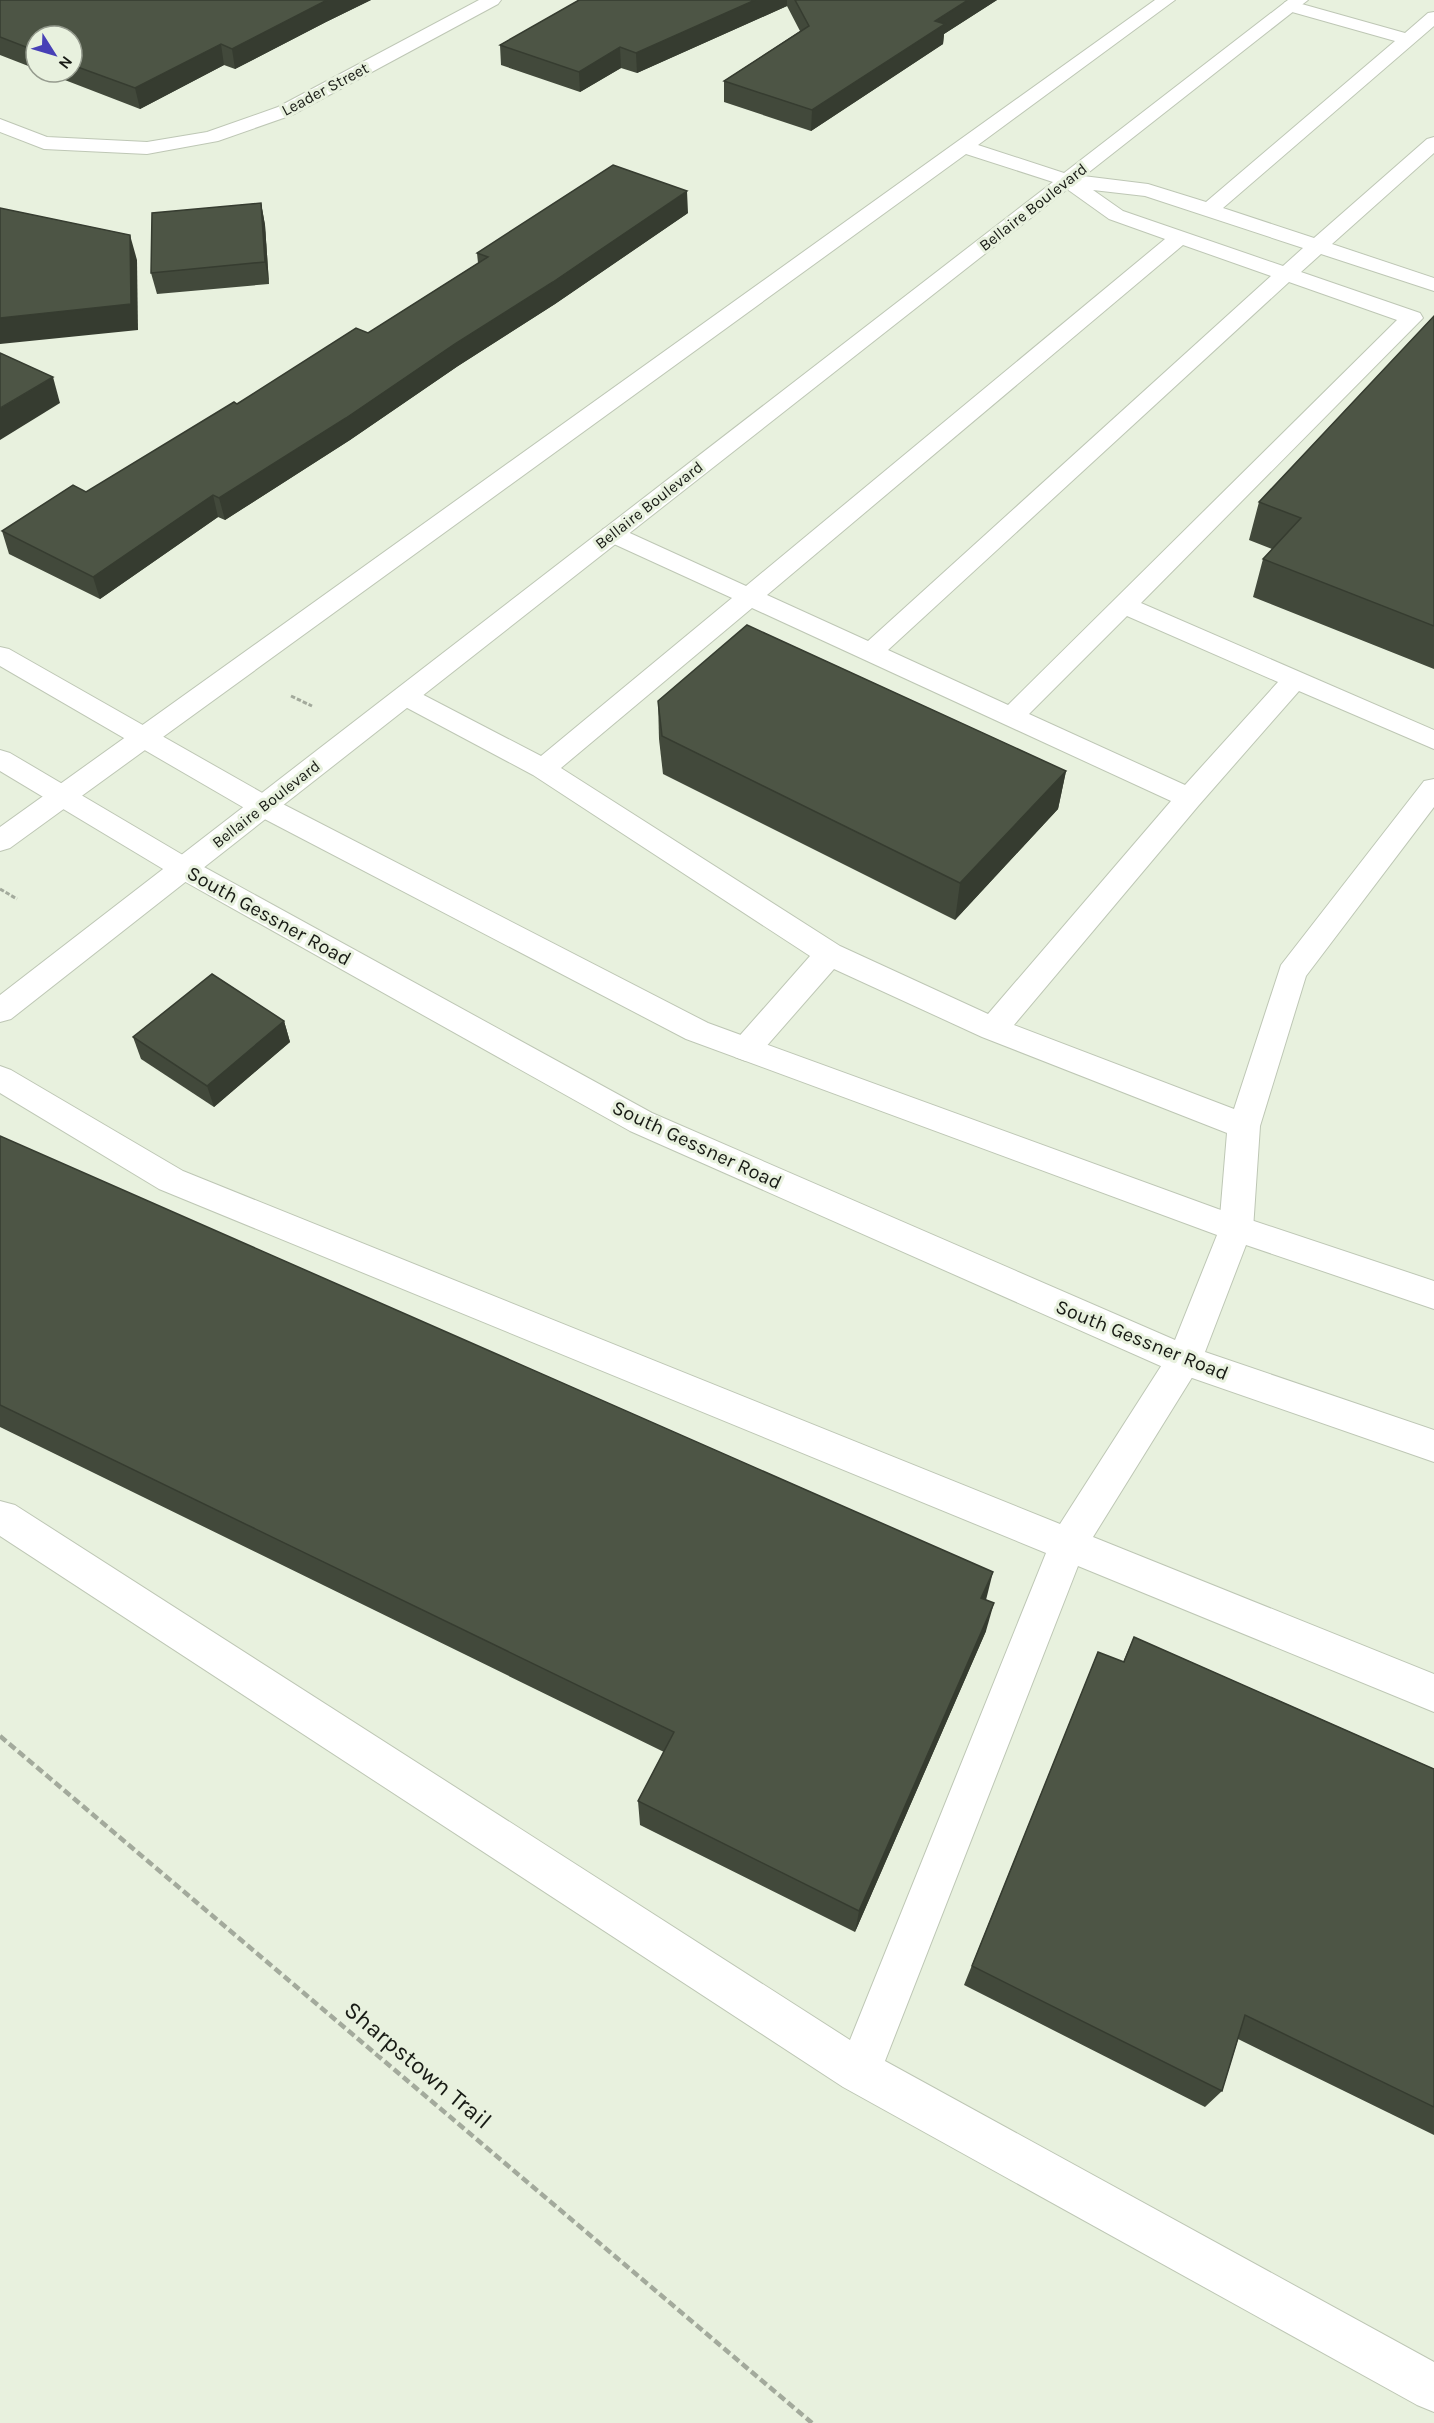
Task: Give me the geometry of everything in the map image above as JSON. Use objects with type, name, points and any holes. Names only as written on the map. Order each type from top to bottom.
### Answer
[{"type":"main road","name":"Leader Street","points":[[0,125],[44,143],[147,148],[211,137],[285,111],[492,0]]},
{"type":"main road","points":[[0,841],[1166,0]]},
{"type":"main road","points":[[1295,3],[1408,39]]},
{"type":"main road","name":"Bellaire Boulevard","points":[[0,1011],[1295,3]]},
{"type":"main road","points":[[1210,209],[1434,17]]},
{"type":"main road","points":[[871,652],[1318,245],[1434,143]]},
{"type":"main road","points":[[965,147],[1067,180],[1148,190],[1434,285]]},
{"type":"main road","points":[[1067,180],[1116,215],[1412,318]]},
{"type":"main road","points":[[543,769],[1179,238]]},
{"type":"main road","points":[[1012,716],[1434,297]]},
{"type":"main road","points":[[612,534],[1189,798]]},
{"type":"main road","points":[[1124,605],[1434,740]]},
{"type":"main road","points":[[0,656],[263,806],[697,1031],[1236,1229],[1434,1295]]},
{"type":"main road","points":[[993,1029],[1189,798],[1295,680]]},
{"type":"main road","points":[[405,696],[543,769],[829,954],[993,1029],[1244,1126]]},
{"type":"main road","name":"South Gessner Road","points":[[0,759],[183,868],[641,1122],[1184,1360],[1434,1446]]},
{"type":"main road","points":[[859,2071],[1068,1544],[1184,1360],[1236,1229],[1244,1126],[1292,973],[1434,788]]},
{"type":"main road","points":[[746,1049],[829,954]]},
{"type":"main road","points":[[0,1078],[171,1180],[1434,1693]]},
{"type":"main road","points":[[2,1517],[859,2071],[1434,2388]]},
{"type":"path","points":[[291,696],[312,707]]},
{"type":"path","points":[[0,889],[17,900]]},
{"type":"path","name":"Sharpstown Trail","points":[[0,1736],[812,2423]]},
{"type":"building","points":[[0,0],[327,0],[232,49],[221,44],[135,88],[84,69],[84,24],[24,24],[24,46],[0,37]]},
{"type":"building","points":[[579,0],[755,0],[636,53],[620,47],[579,72],[500,45]]},
{"type":"building","points":[[795,0],[968,0],[935,21],[945,24],[812,110],[724,81],[809,26]]},
{"type":"building","points":[[613,165],[687,191],[346,418],[219,498],[213,495],[93,577],[2,531],[73,485],[86,492],[234,402],[237,404],[356,328],[368,333],[488,257],[477,253]]},
{"type":"building","points":[[261,203],[265,262],[151,273],[152,213]]},
{"type":"building","points":[[0,208],[130,235],[131,304],[0,318]]},
{"type":"building","points":[[1434,316],[1434,626],[1263,559],[1301,518],[1259,502]]},
{"type":"building","points":[[0,353],[53,377],[0,408]]},
{"type":"building","points":[[747,625],[1066,771],[960,883],[662,736],[658,701]]},
{"type":"building","points":[[212,974],[284,1021],[207,1086],[133,1037]]},
{"type":"building","points":[[0,1136],[993,1572],[981,1598],[994,1603],[859,1911],[638,1801],[674,1732],[0,1405]]},
{"type":"building","points":[[1134,1637],[1434,1769],[1434,2107],[1245,2015],[1222,2091],[972,1966],[1098,1652],[1124,1662]]}]
